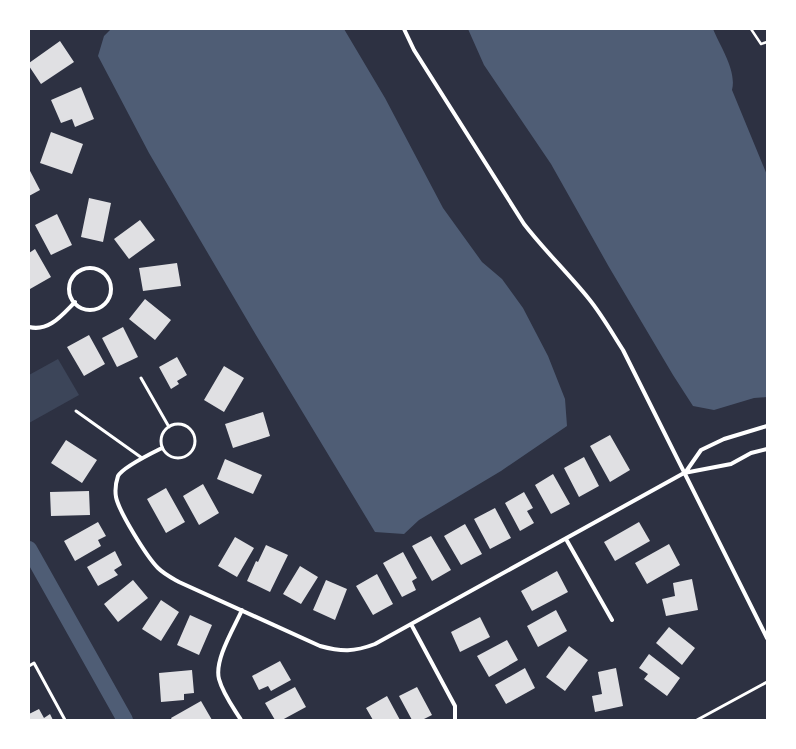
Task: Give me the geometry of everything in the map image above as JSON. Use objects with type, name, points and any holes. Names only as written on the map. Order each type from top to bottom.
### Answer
[{"type":"street","points":[[404,29],[414,50],[524,224],[539,244],[588,298],[603,318],[622,350],[767,638]]},
{"type":"street","points":[[95,268],[106,275],[111,287],[108,300],[104,304],[92,310],[79,307],[74,302],[71,297],[70,284],[76,273],[82,269],[95,268]]},
{"type":"street","points":[[29,327],[45,327],[55,322],[74,302]]},
{"type":"street","points":[[684,473],[701,450],[724,439],[767,426]]},
{"type":"street","points":[[162,448],[142,458],[119,475],[116,486],[116,497],[120,508],[144,549],[155,564],[169,576],[242,610],[320,646],[342,651],[354,651],[370,646],[684,473],[730,464],[751,453],[767,449]]},
{"type":"street","points":[[566,538],[612,620]]},
{"type":"street","points":[[241,720],[222,688],[218,667],[221,656],[242,610]]},
{"type":"street","points":[[411,624],[455,706],[455,720]]},
{"type":"lane","points":[[141,378],[168,427]]},
{"type":"lane","points":[[76,411],[142,458]]},
{"type":"lane","points":[[174,424],[180,424],[191,430],[195,441],[194,447],[187,456],[181,459],[175,459],[165,453],[162,448],[160,442],[161,436],[168,427],[174,424]]},
{"type":"lane","points":[[29,666],[34,663],[65,720]]},
{"type":"lane","points":[[697,720],[767,682]]},
{"type":"path","points":[[751,29],[760,44],[767,42]]},
{"type":"shaded area","points":[[111,29],[344,29],[385,98],[443,208],[482,262],[502,279],[523,308],[548,356],[565,399],[567,426],[501,471],[419,520],[404,534],[375,532],[253,330],[149,153],[98,56],[104,36]]},
{"type":"shaded area","points":[[468,29],[713,29],[730,67],[733,83],[732,90],[767,175],[767,397],[754,398],[714,410],[693,406],[609,267],[551,164],[484,65]]},
{"type":"shaded area","points":[[58,359],[79,395],[29,423],[29,375]]},
{"type":"building","points":[[60,41],[74,62],[41,84],[29,66],[29,63]]},
{"type":"building","points":[[81,87],[94,119],[75,127],[72,119],[61,123],[51,100]]},
{"type":"building","points":[[51,132],[83,144],[72,174],[40,163]]},
{"type":"building","points":[[29,169],[40,190],[29,196]]},
{"type":"building","points":[[89,198],[111,203],[103,242],[81,237]]},
{"type":"building","points":[[57,214],[72,245],[51,255],[35,225]]},
{"type":"building","points":[[140,220],[155,240],[129,259],[114,239]]},
{"type":"building","points":[[35,249],[51,277],[30,289],[29,253]]},
{"type":"building","points":[[177,263],[181,286],[143,291],[139,268]]},
{"type":"building","points":[[145,299],[171,320],[155,340],[129,319]]},
{"type":"building","points":[[123,327],[138,357],[117,367],[102,338]]},
{"type":"building","points":[[89,335],[105,364],[84,376],[67,347]]},
{"type":"building","points":[[177,357],[187,375],[177,381],[179,384],[171,389],[159,367]]},
{"type":"building","points":[[224,366],[244,378],[224,412],[204,400]]},
{"type":"building","points":[[263,412],[270,436],[233,448],[225,424]]},
{"type":"building","points":[[610,435],[630,470],[610,482],[590,446]]},
{"type":"building","points":[[66,440],[97,460],[82,483],[51,463]]},
{"type":"building","points":[[584,457],[599,486],[579,497],[564,468]]},
{"type":"building","points":[[225,459],[262,475],[253,494],[217,479]]},
{"type":"building","points":[[553,474],[570,504],[551,514],[535,485]]},
{"type":"building","points":[[203,484],[219,513],[199,525],[183,496]]},
{"type":"building","points":[[166,488],[185,522],[166,533],[147,499]]},
{"type":"building","points":[[89,491],[90,515],[51,516],[50,492]]},
{"type":"building","points":[[524,492],[533,508],[527,511],[534,523],[520,531],[505,503]]},
{"type":"building","points":[[495,508],[511,538],[490,549],[474,519]]},
{"type":"building","points":[[98,522],[106,536],[98,540],[101,546],[75,561],[64,541]]},
{"type":"building","points":[[639,522],[650,541],[615,561],[604,542]]},
{"type":"building","points":[[465,524],[482,554],[461,565],[444,536]]},
{"type":"building","points":[[431,536],[451,570],[432,581],[412,546]]},
{"type":"building","points":[[235,537],[254,548],[237,577],[218,566]]},
{"type":"building","points":[[669,544],[680,565],[647,584],[635,563]]},
{"type":"building","points":[[266,545],[288,555],[270,592],[247,581],[256,561],[258,562]]},
{"type":"building","points":[[115,551],[122,565],[114,570],[118,575],[98,586],[87,567]]},
{"type":"building","points":[[403,552],[417,578],[412,581],[416,590],[402,597],[383,563]]},
{"type":"building","points":[[300,566],[318,577],[301,604],[283,594]]},
{"type":"building","points":[[557,571],[568,592],[532,611],[521,591]]},
{"type":"building","points":[[377,574],[393,604],[373,615],[356,586]]},
{"type":"building","points":[[692,579],[698,610],[666,616],[662,599],[675,596],[673,583]]},
{"type":"building","points":[[133,580],[148,598],[118,622],[104,604]]},
{"type":"building","points":[[326,580],[347,589],[335,620],[313,610]]},
{"type":"building","points":[[161,600],[179,612],[161,641],[142,629]]},
{"type":"building","points":[[556,610],[567,631],[538,647],[527,626]]},
{"type":"building","points":[[190,615],[212,625],[199,655],[177,645]]},
{"type":"building","points":[[480,617],[490,637],[460,652],[451,632]]},
{"type":"building","points":[[669,627],[695,648],[682,665],[656,643]]},
{"type":"building","points":[[507,640],[518,660],[489,677],[477,656]]},
{"type":"building","points":[[569,646],[588,660],[565,691],[546,677]]},
{"type":"building","points":[[649,654],[680,678],[667,696],[644,679],[648,674],[639,668]]},
{"type":"building","points":[[280,661],[291,680],[271,691],[268,686],[259,690],[252,676]]},
{"type":"building","points":[[525,668],[535,688],[506,704],[495,685]]},
{"type":"building","points":[[616,668],[623,706],[595,712],[592,696],[602,694],[598,672]]},
{"type":"building","points":[[192,670],[194,693],[184,694],[184,700],[161,702],[159,673]]},
{"type":"building","points":[[295,687],[306,707],[282,720],[275,720],[265,703]]},
{"type":"building","points":[[417,687],[432,715],[422,720],[412,720],[399,696]]},
{"type":"building","points":[[387,696],[400,720],[373,720],[366,708]]},
{"type":"building","points":[[201,701],[212,720],[172,720],[171,718]]},
{"type":"building","points":[[39,709],[44,718],[50,714],[53,720],[29,720],[29,714]]},
{"type":"waterway","points":[[29,549],[125,720]]}]
